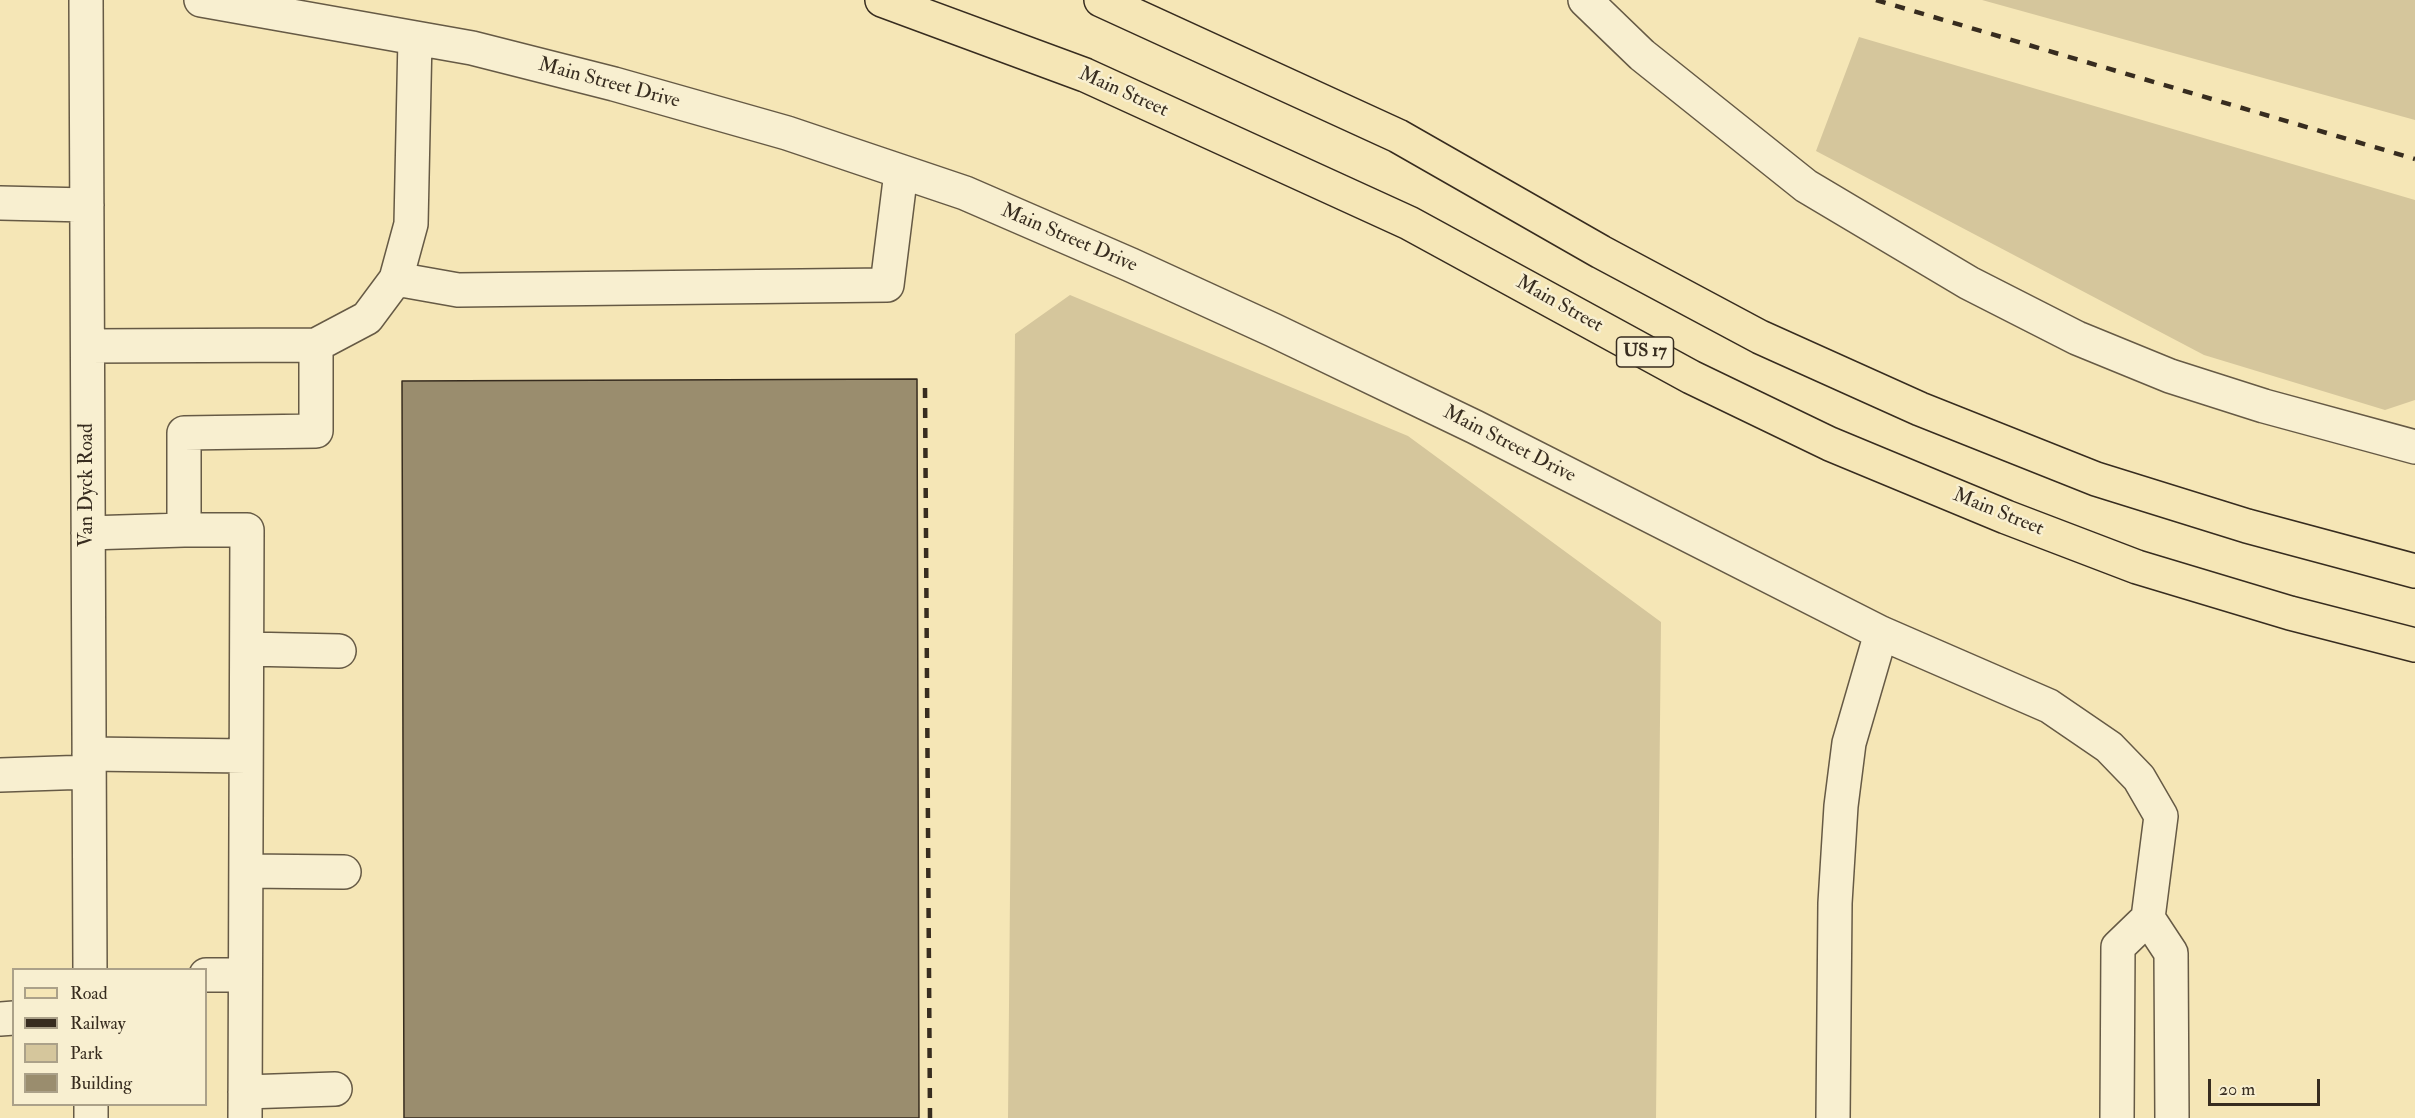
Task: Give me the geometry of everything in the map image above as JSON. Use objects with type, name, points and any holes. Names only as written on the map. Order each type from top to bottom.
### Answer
[{"type":"main road","points":[[1101,0],[1398,136],[1601,252],[1750,331],[1920,409],[2096,479],[2247,526],[2415,571]]},
{"type":"main road","name":"Main Street","points":[[892,2],[1085,75],[1409,223],[1690,377],[1830,444],[2006,517],[2137,567],[2290,613],[2415,645]]},
{"type":"street","name":"Van Dyck Road","points":[[87,0],[90,968]]},
{"type":"street","name":"Main Street Drive","points":[[201,0],[472,48],[614,84],[787,133],[965,193],[1273,330],[1474,427],[1881,633],[2049,706],[2109,747],[2139,778],[2161,816],[2148,918]]},
{"type":"street","points":[[1585,0],[1642,55],[1806,186],[1969,284],[2078,338],[2170,376],[2254,403],[2415,447]]},
{"type":"street","points":[[88,346],[316,345],[367,318],[396,279],[411,224],[415,38]]},
{"type":"street","points":[[396,279],[458,290],[887,285],[901,172]]},
{"type":"street","points":[[0,203],[87,205]]},
{"type":"street","points":[[184,530],[183,433],[316,431],[316,345]]},
{"type":"street","points":[[88,532],[247,530],[245,1105],[335,1089]]},
{"type":"street","points":[[1833,1118],[1835,903],[1841,806],[1849,742],[1881,633]]},
{"type":"street","points":[[247,649],[339,651]]},
{"type":"street","points":[[0,775],[89,763],[246,756]]},
{"type":"street","points":[[246,871],[344,872]]},
{"type":"street","points":[[2117,1118],[2118,947],[2148,918],[2171,953],[2172,1118]]},
{"type":"street","points":[[207,975],[246,975]]},
{"type":"green space","points":[[1982,0],[2415,0],[2415,120]]},
{"type":"green space","points":[[1859,37],[2415,200],[2415,400],[2385,410],[2204,355],[1816,151]]},
{"type":"green space","points":[[1070,295],[1408,436],[1661,622],[1656,1118],[1008,1118],[1015,334]]},
{"type":"building","points":[[917,379],[919,1118],[404,1118],[402,381]]},
{"type":"railway","points":[[1876,0],[2415,159]]},
{"type":"railway","points":[[925,388],[930,1118]]}]
